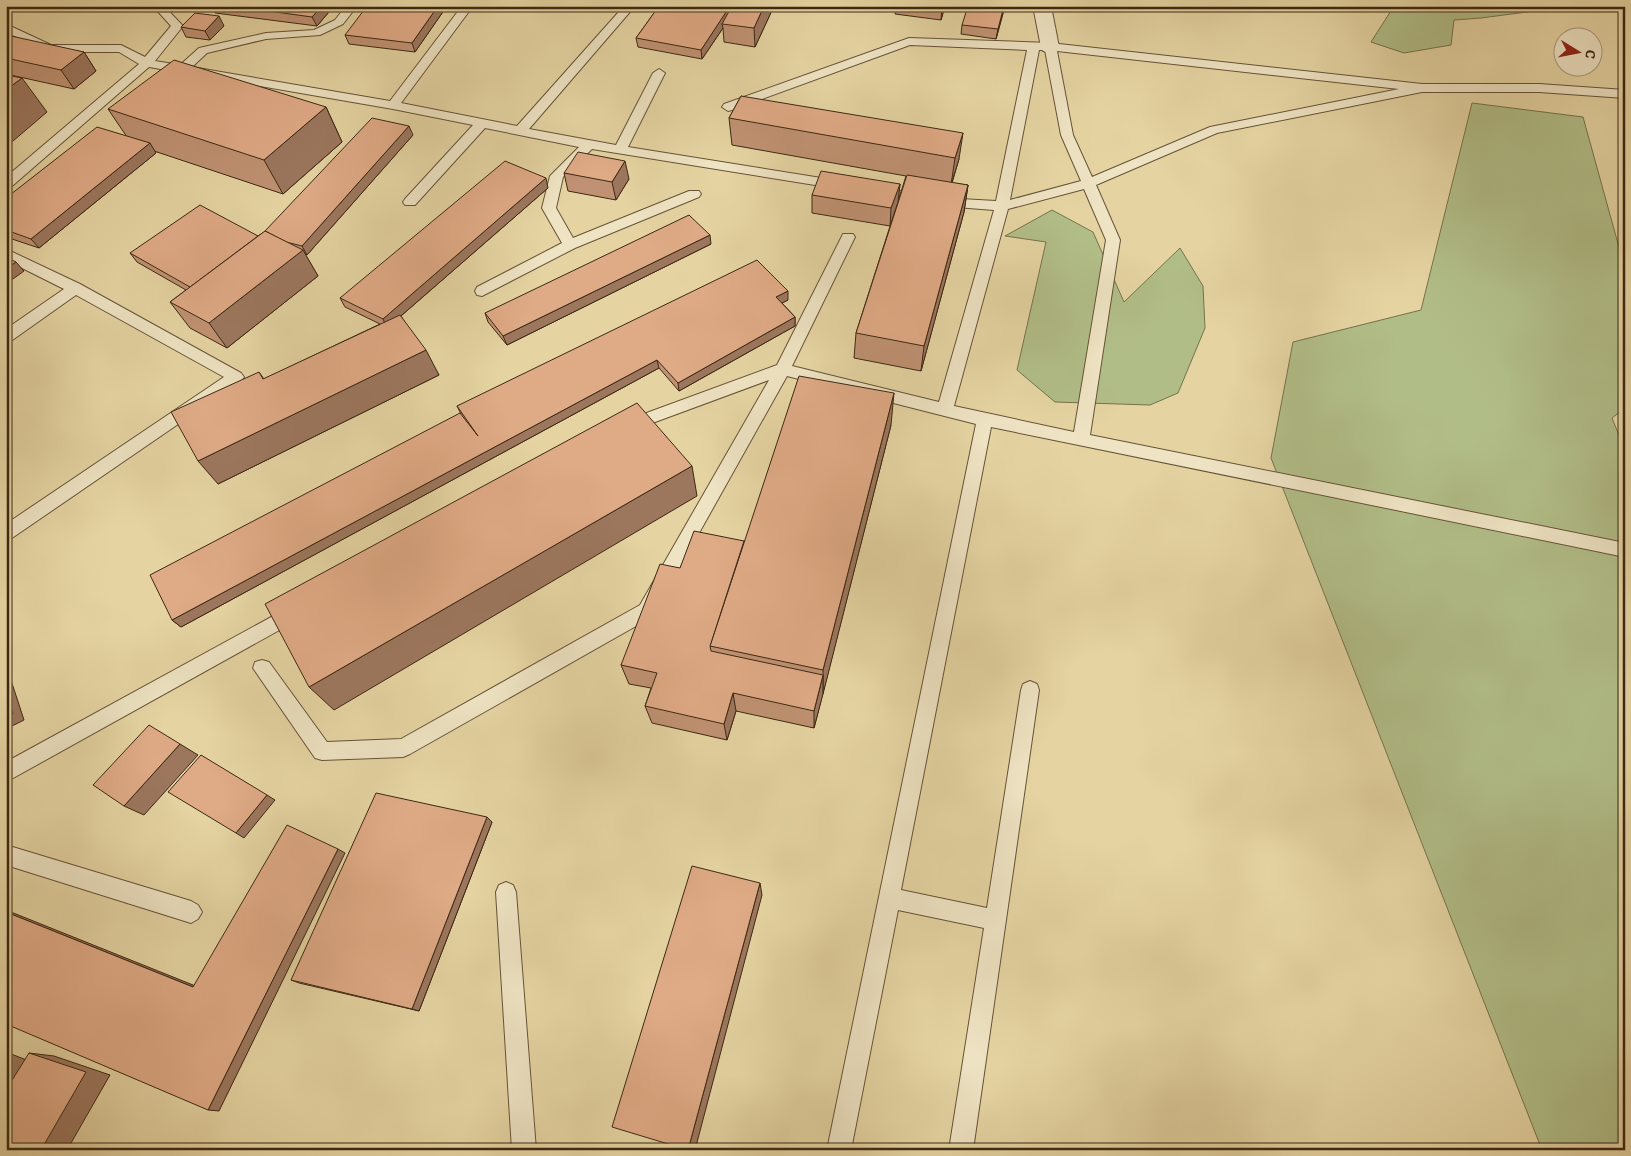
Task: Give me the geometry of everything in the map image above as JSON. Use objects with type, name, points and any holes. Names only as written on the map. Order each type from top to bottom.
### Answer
[{"type":"street","points":[[1042,6],[1042,46]]},
{"type":"lane","points":[[6,184],[147,63],[177,26],[158,6]]},
{"type":"lane","points":[[182,70],[203,50],[266,36],[316,33],[339,22],[352,6]]},
{"type":"lane","points":[[393,105],[468,6]]},
{"type":"lane","points":[[521,130],[630,6]]},
{"type":"lane","points":[[6,27],[49,48],[121,49],[147,63],[393,105],[620,150],[943,202],[1002,206],[1087,184],[1214,130],[1422,88]]},
{"type":"lane","points":[[728,107],[908,41],[1042,46],[1422,88],[1539,88],[1625,94]]},
{"type":"lane","points":[[1042,46],[1067,135],[1113,240],[1081,440]]},
{"type":"lane","points":[[944,410],[1002,206],[1042,46]]},
{"type":"lane","points":[[620,150],[659,73]]},
{"type":"lane","points":[[410,202],[482,123]]},
{"type":"lane","points":[[570,245],[550,208],[557,176],[589,144]]},
{"type":"lane","points":[[482,291],[570,245],[694,194]]},
{"type":"lane","points":[[262,668],[322,751],[403,748],[646,611],[782,369],[848,237]]},
{"type":"lane","points":[[6,254],[75,288],[236,377],[6,533]]},
{"type":"lane","points":[[6,337],[75,288]]},
{"type":"lane","points":[[615,434],[632,424],[782,369],[985,420],[1625,550]]},
{"type":"lane","points":[[840,1150],[985,420]]},
{"type":"lane","points":[[6,773],[311,603]]},
{"type":"lane","points":[[961,1150],[1030,690]]},
{"type":"lane","points":[[6,855],[191,912]]},
{"type":"lane","points":[[506,892],[524,1150]]},
{"type":"lane","points":[[889,898],[996,920]]},
{"type":"green space","points":[[1394,6],[1550,6],[1542,10],[1454,20],[1451,45],[1404,53],[1371,42]]},
{"type":"green space","points":[[1472,103],[1583,117],[1625,269],[1625,408],[1612,418],[1625,450],[1625,1150],[1542,1150],[1271,458],[1293,342],[1421,310]]},
{"type":"green space","points":[[1052,210],[1093,232],[1124,302],[1180,248],[1203,286],[1205,328],[1178,393],[1150,405],[1055,402],[1017,370],[1046,242],[1005,236]]},
{"type":"building","points":[[232,6],[322,6],[312,17]]},
{"type":"building","points":[[367,6],[438,6],[412,43],[345,35]]},
{"type":"building","points":[[659,6],[730,6],[701,50],[636,38]]},
{"type":"building","points":[[732,6],[764,6],[754,28],[722,24]]},
{"type":"building","points":[[968,6],[1004,6],[998,29],[962,25]]},
{"type":"building","points":[[195,13],[219,16],[205,31],[181,27]]},
{"type":"building","points":[[11,36],[84,52],[61,70],[6,58],[6,40]]},
{"type":"building","points":[[174,60],[326,107],[264,160],[108,109]]},
{"type":"building","points":[[6,75],[22,78],[6,90]]},
{"type":"building","points":[[741,96],[963,133],[955,158],[729,118]]},
{"type":"building","points":[[372,118],[409,126],[302,246],[286,242],[265,231]]},
{"type":"building","points":[[97,127],[150,143],[31,239],[6,230],[6,198]]},
{"type":"building","points":[[578,152],[625,161],[612,182],[564,173]]},
{"type":"building","points":[[505,161],[546,178],[383,319],[340,298]]},
{"type":"building","points":[[821,171],[900,184],[891,208],[812,195]]},
{"type":"building","points":[[907,175],[968,185],[924,346],[856,333]]},
{"type":"building","points":[[200,205],[258,236],[190,287],[130,253]]},
{"type":"building","points":[[689,215],[710,235],[503,336],[485,313]]},
{"type":"building","points":[[265,231],[303,250],[209,323],[170,302]]},
{"type":"building","points":[[6,257],[16,262],[6,269]]},
{"type":"building","points":[[757,260],[788,291],[776,297],[795,317],[678,383],[657,360],[172,620],[150,575],[460,413],[478,436],[457,406]]},
{"type":"building","points":[[400,315],[426,350],[198,461],[171,412],[259,372],[263,379]]},
{"type":"building","points":[[799,376],[894,393],[823,670],[710,646]]},
{"type":"building","points":[[637,403],[692,466],[309,687],[265,604]]},
{"type":"building","points":[[694,531],[744,541],[710,646],[711,651],[823,675],[814,711],[733,693],[724,724],[645,706],[657,673],[621,665],[660,564],[680,568]]},
{"type":"building","points":[[6,692],[13,714],[6,717]]},
{"type":"building","points":[[149,725],[180,744],[124,806],[93,785]]},
{"type":"building","points":[[201,755],[267,795],[236,833],[168,792]]},
{"type":"building","points":[[376,793],[487,817],[412,1009],[291,980]]},
{"type":"building","points":[[287,825],[338,849],[208,1110],[6,1024],[6,912],[193,987]]},
{"type":"building","points":[[692,866],[760,883],[688,1150],[612,1127]]},
{"type":"building","points":[[29,1053],[86,1072],[41,1150],[6,1150],[6,1090]]}]
